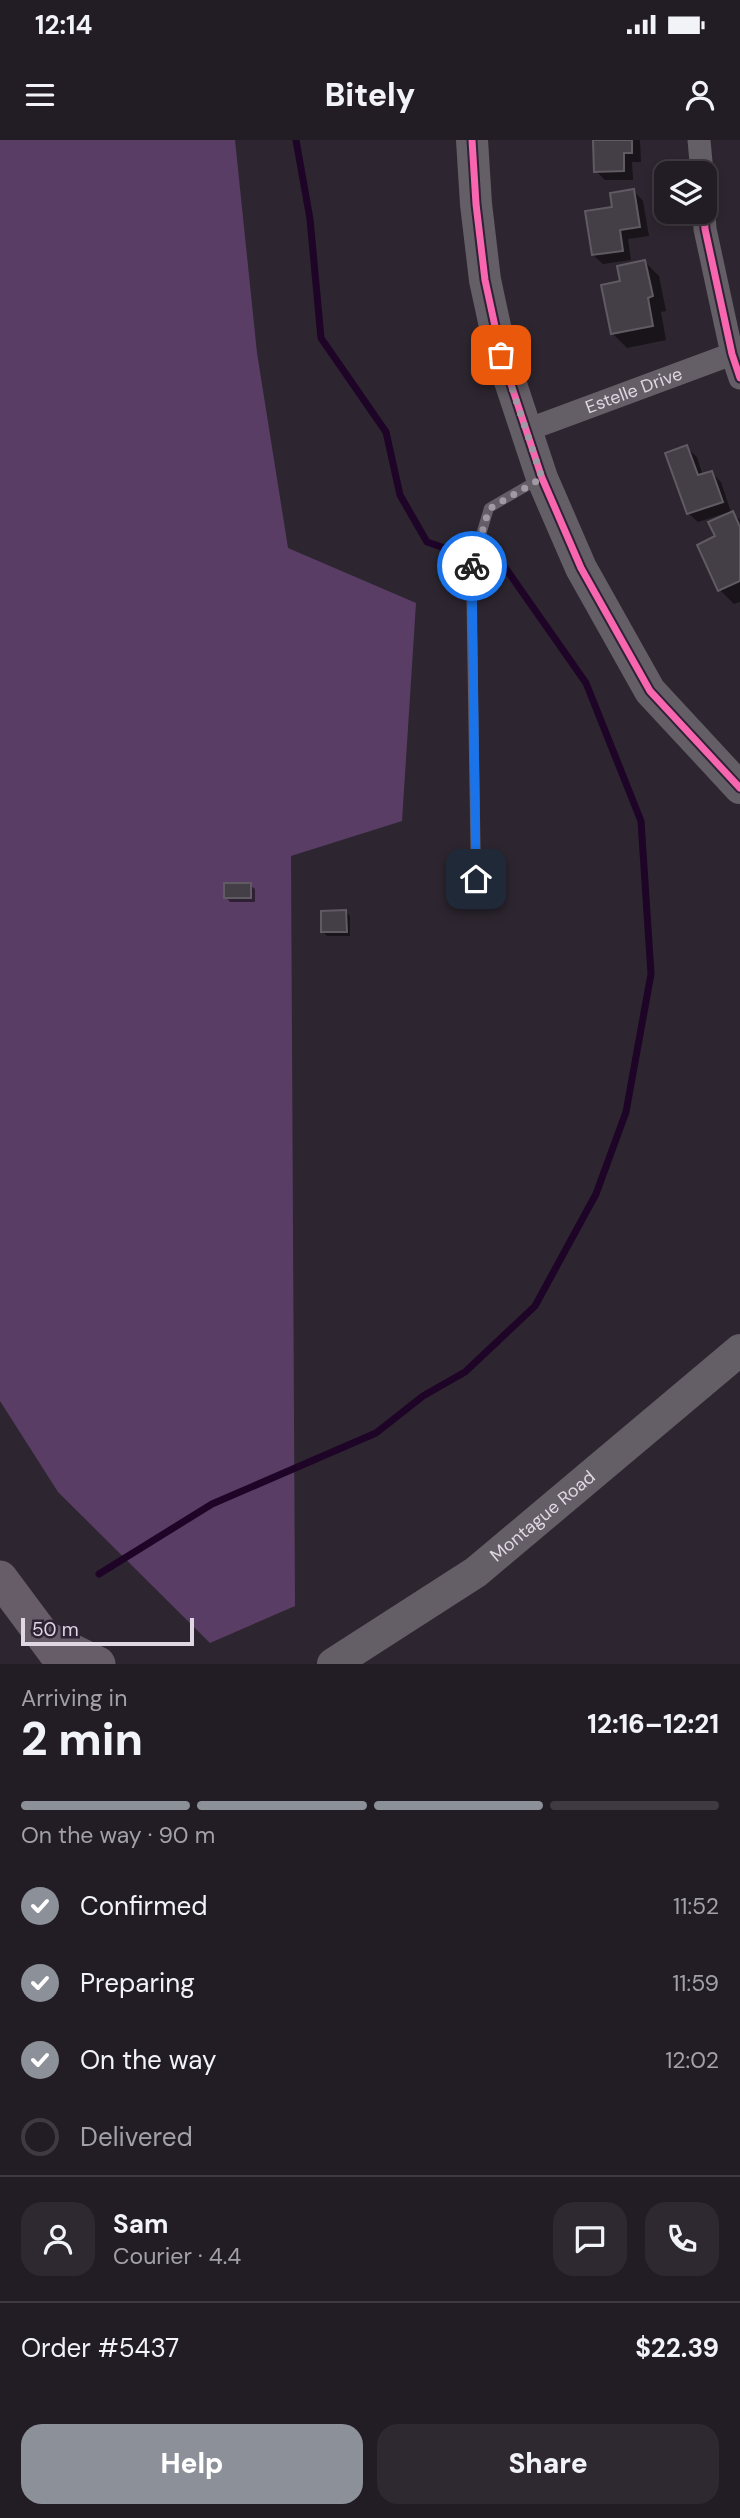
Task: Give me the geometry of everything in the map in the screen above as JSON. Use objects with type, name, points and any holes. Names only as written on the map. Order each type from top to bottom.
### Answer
[{"type":"main road","points":[[0,1578],[52,1655],[97,1664]]},
{"type":"street","points":[[472,140],[485,280],[501,355],[542,478],[581,568],[650,691],[740,788]]},
{"type":"street","points":[[699,140],[701,161]]},
{"type":"street","points":[[705,224],[740,378]]},
{"type":"street","name":"Estelle Drive","points":[[527,430],[736,353]]},
{"type":"street","name":"Montague Road","points":[[333,1664],[476,1572],[740,1350]]},
{"type":"lane","points":[[476,879],[471,568],[489,509],[542,478]]},
{"type":"shaded area","points":[[0,140],[235,140],[257,353],[288,548],[416,603],[402,821],[291,856],[295,1606],[210,1643],[58,1492],[0,1401]]},
{"type":"building","points":[[593,140],[632,140],[632,153],[624,153],[624,171],[594,172]]},
{"type":"building","points":[[634,189],[640,227],[620,230],[623,251],[592,255],[585,211],[612,207],[610,193]]},
{"type":"building","points":[[645,260],[653,296],[648,298],[653,326],[611,334],[601,285],[620,281],[617,266]]},
{"type":"building","points":[[687,445],[698,475],[712,471],[723,502],[687,514],[665,453]]},
{"type":"building","points":[[733,511],[740,527],[740,581],[718,591],[697,545],[715,536],[708,522]]},
{"type":"building","points":[[224,883],[251,883],[251,898],[224,898]]},
{"type":"building","points":[[346,910],[347,932],[321,932],[321,911]]},
{"type":"waterway","points":[[296,140],[310,219],[321,338],[386,432],[400,495],[427,542],[453,551]]},
{"type":"waterway","points":[[99,1574],[212,1504],[376,1433],[423,1396],[465,1372],[535,1306],[596,1194],[626,1112],[651,974],[641,821],[586,683],[502,563]]},
{"type":"cycle path","points":[[472,140],[485,280],[501,354],[542,478],[581,568],[650,691],[740,788]]},
{"type":"cycle path","points":[[705,224],[732,354],[740,378]]},
{"type":"way so far","points":[[472,566],[489,509],[542,478],[501,355]]},
{"type":"route","points":[[472,566],[476,879]]}]
